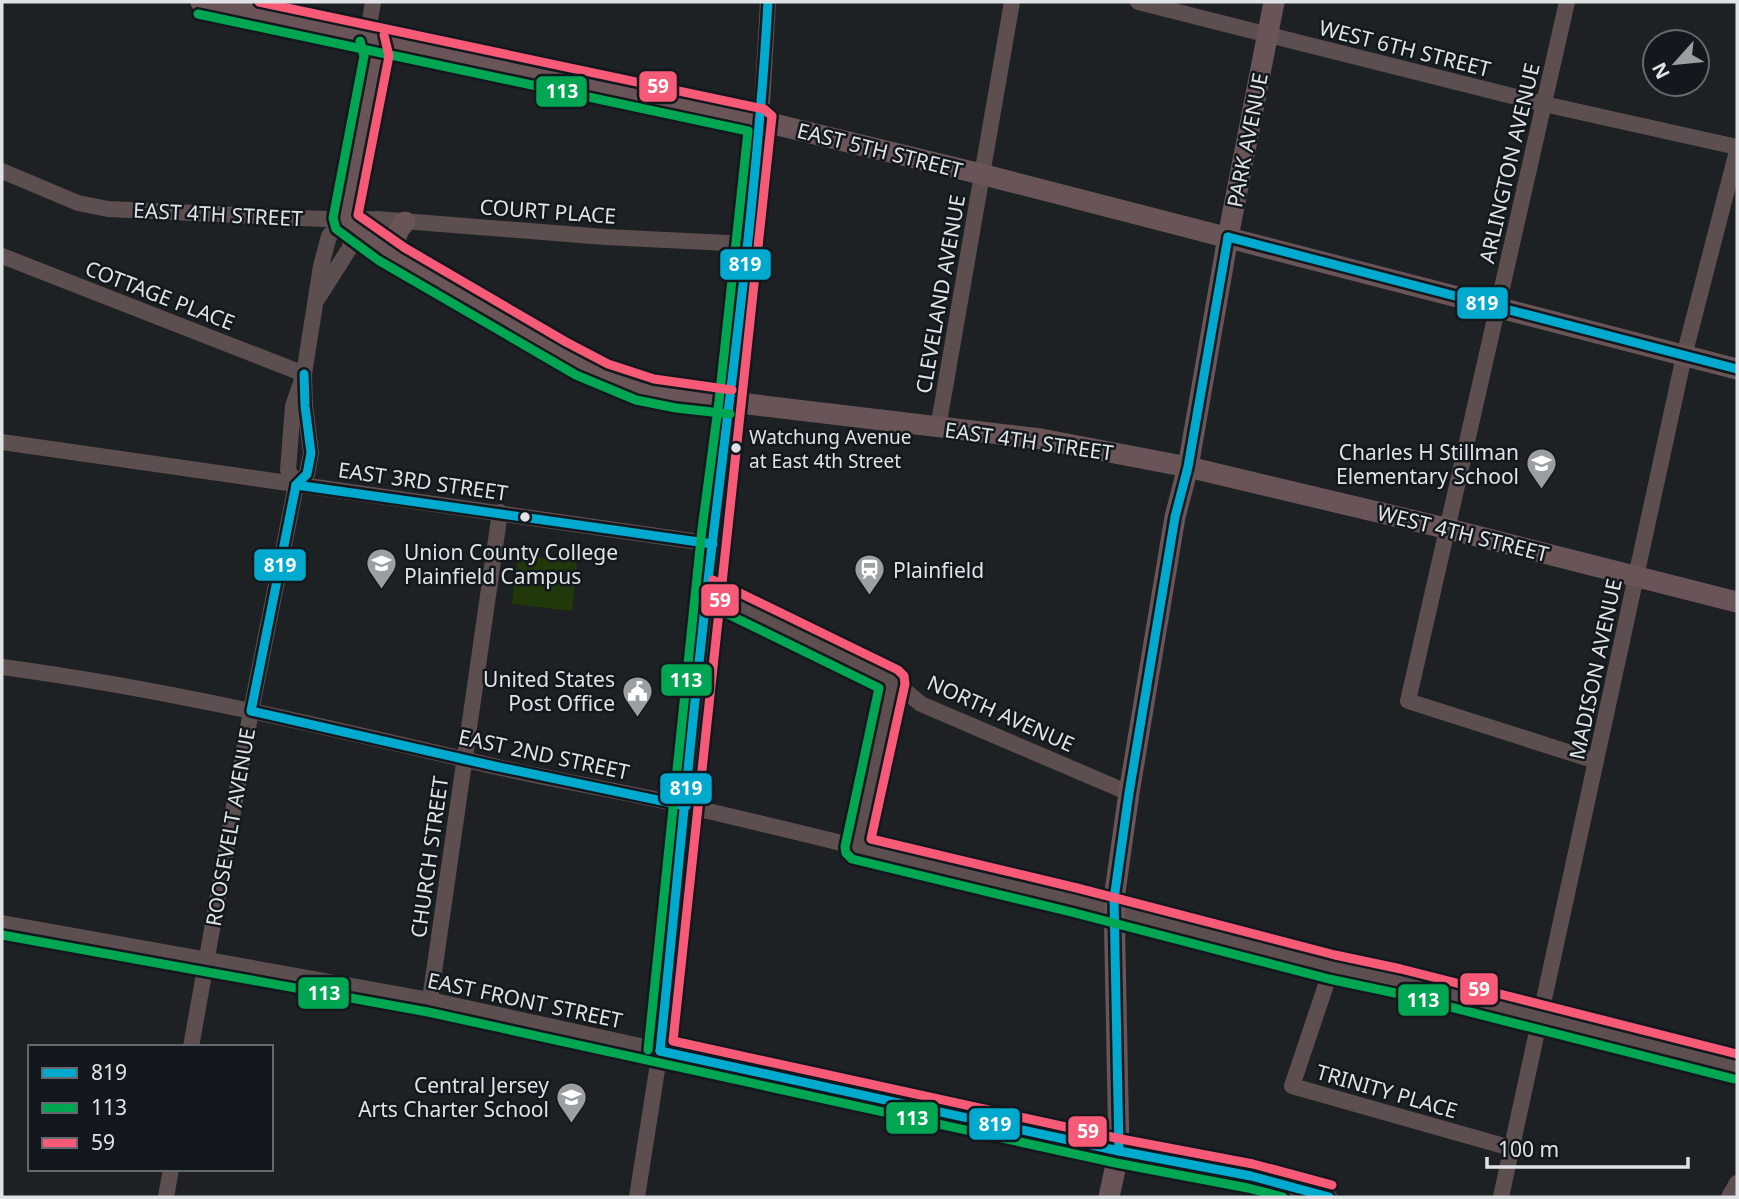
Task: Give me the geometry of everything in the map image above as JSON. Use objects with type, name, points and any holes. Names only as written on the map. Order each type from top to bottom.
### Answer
[{"type":"main road","name":"EAST 5TH STREET","points":[[201,2],[761,121],[981,174],[1737,369]]},
{"type":"main road","name":"PARK AVENUE","points":[[1109,1197],[1119,1151],[1114,910],[1129,793],[1175,517],[1188,467],[1228,237],[1274,2]]},
{"type":"main road","name":"ROOSEVELT AVENUE","points":[[345,220],[377,55],[372,38]]},
{"type":"main road","name":"EAST 4TH STREET","points":[[345,220],[365,238],[459,291],[554,351],[628,384],[731,402],[1041,439],[1188,467]]},
{"type":"main road","points":[[396,256],[397,229],[405,222]]},
{"type":"main road","name":"WEST 4TH STREET","points":[[1188,467],[1446,528],[1737,602]]},
{"type":"street","name":"ROOSEVELT AVENUE","points":[[372,38],[370,20],[373,2]]},
{"type":"street","points":[[637,1197],[660,1051],[761,121],[768,2]]},
{"type":"street","name":"CLEVELAND AVENUE","points":[[938,428],[1012,2]]},
{"type":"street","name":"WEST 6TH STREET","points":[[1138,2],[1544,104],[1737,149]]},
{"type":"street","name":"ARLINGTON AVENUE","points":[[1567,2],[1408,701],[1596,761]]},
{"type":"street","name":"MADISON AVENUE","points":[[1501,1197],[1685,356],[1737,149]]},
{"type":"street","name":"EAST 4TH STREET","points":[[2,171],[78,203],[108,209],[345,220]]},
{"type":"street","name":"COURT PLACE","points":[[345,220],[377,219],[748,244]]},
{"type":"street","name":"ROOSEVELT AVENUE","points":[[191,1045],[251,711],[296,485],[307,474],[311,453],[304,374],[316,301],[329,236],[345,220]]},
{"type":"street","name":"ROOSEVELT AVENUE","points":[[316,301],[351,246],[345,220]]},
{"type":"street","name":"COTTAGE PLACE","points":[[2,256],[304,374]]},
{"type":"street","name":"EAST 3RD STREET","points":[[2,442],[713,544]]},
{"type":"street","name":"CHURCH STREET","points":[[430,1000],[500,512]]},
{"type":"street","name":"NORTH AVENUE","points":[[708,591],[893,681],[921,704],[1129,793]]},
{"type":"street","name":"EAST 2ND STREET","points":[[2,667],[82,677],[251,711],[686,806],[1114,910],[1737,1067]]},
{"type":"street","points":[[857,848],[893,681]]},
{"type":"street","name":"EAST FRONT STREET","points":[[2,923],[430,1000],[1119,1151],[1251,1176],[1329,1197]]},
{"type":"street","name":"TRINITY PLACE","points":[[1332,967],[1292,1086],[1511,1148]]},
{"type":"street","points":[[166,1197],[171,1171]]},
{"type":"street","points":[[1729,1197],[1737,1183]]},
{"type":"green space","points":[[518,555],[577,562],[572,611],[512,604]]},
{"type":"transit line","name":"59","points":[[259,2],[764,109],[772,116],[673,1041],[1121,1139],[1253,1164],[1332,1185]]},
{"type":"transit line","name":"819","points":[[660,1051],[699,660],[752,200],[768,2]]},
{"type":"transit line","name":"113","points":[[198,14],[748,131],[719,401],[702,529],[648,1050]]},
{"type":"transit line","name":"59","points":[[384,35],[389,56],[358,215],[405,248],[608,364],[654,379],[732,390]]},
{"type":"transit line","name":"113","points":[[360,41],[364,56],[333,218],[336,229],[378,260],[576,375],[636,400],[730,414]]},
{"type":"transit line","name":"819","points":[[1228,237],[1737,369]]},
{"type":"transit line","name":"819","points":[[1119,1151],[1114,899],[1175,517],[1188,467],[1228,237]]},
{"type":"transit line","name":"819","points":[[304,374],[311,453],[307,474],[296,485],[251,711],[686,806]]},
{"type":"transit line","name":"819","points":[[296,485],[713,544]]},
{"type":"transit line","name":"59","points":[[713,580],[898,670],[904,676],[905,684],[871,839],[1737,1054]]},
{"type":"transit line","name":"113","points":[[703,602],[879,688],[845,847],[846,853],[852,859],[1734,1079]]},
{"type":"transit line","name":"113","points":[[2,935],[428,1012],[1283,1197]]},
{"type":"transit line","name":"819","points":[[660,1051],[1119,1151],[1251,1176],[1329,1197]]},
{"type":"place","name":"Watchung Avenue at East 4th Street","points":[[736,448]]},
{"type":"place","name":"Charles H Stillman Elementary School","points":[[1542,491]]},
{"type":"place","name":"Union County College Plainfield Campus","points":[[381,591]]},
{"type":"place","name":"Plainfield","points":[[870,597]]},
{"type":"place","name":"United States Post Office","points":[[638,718]]},
{"type":"place","name":"Central Jersey Arts Charter School","points":[[572,1124]]}]
